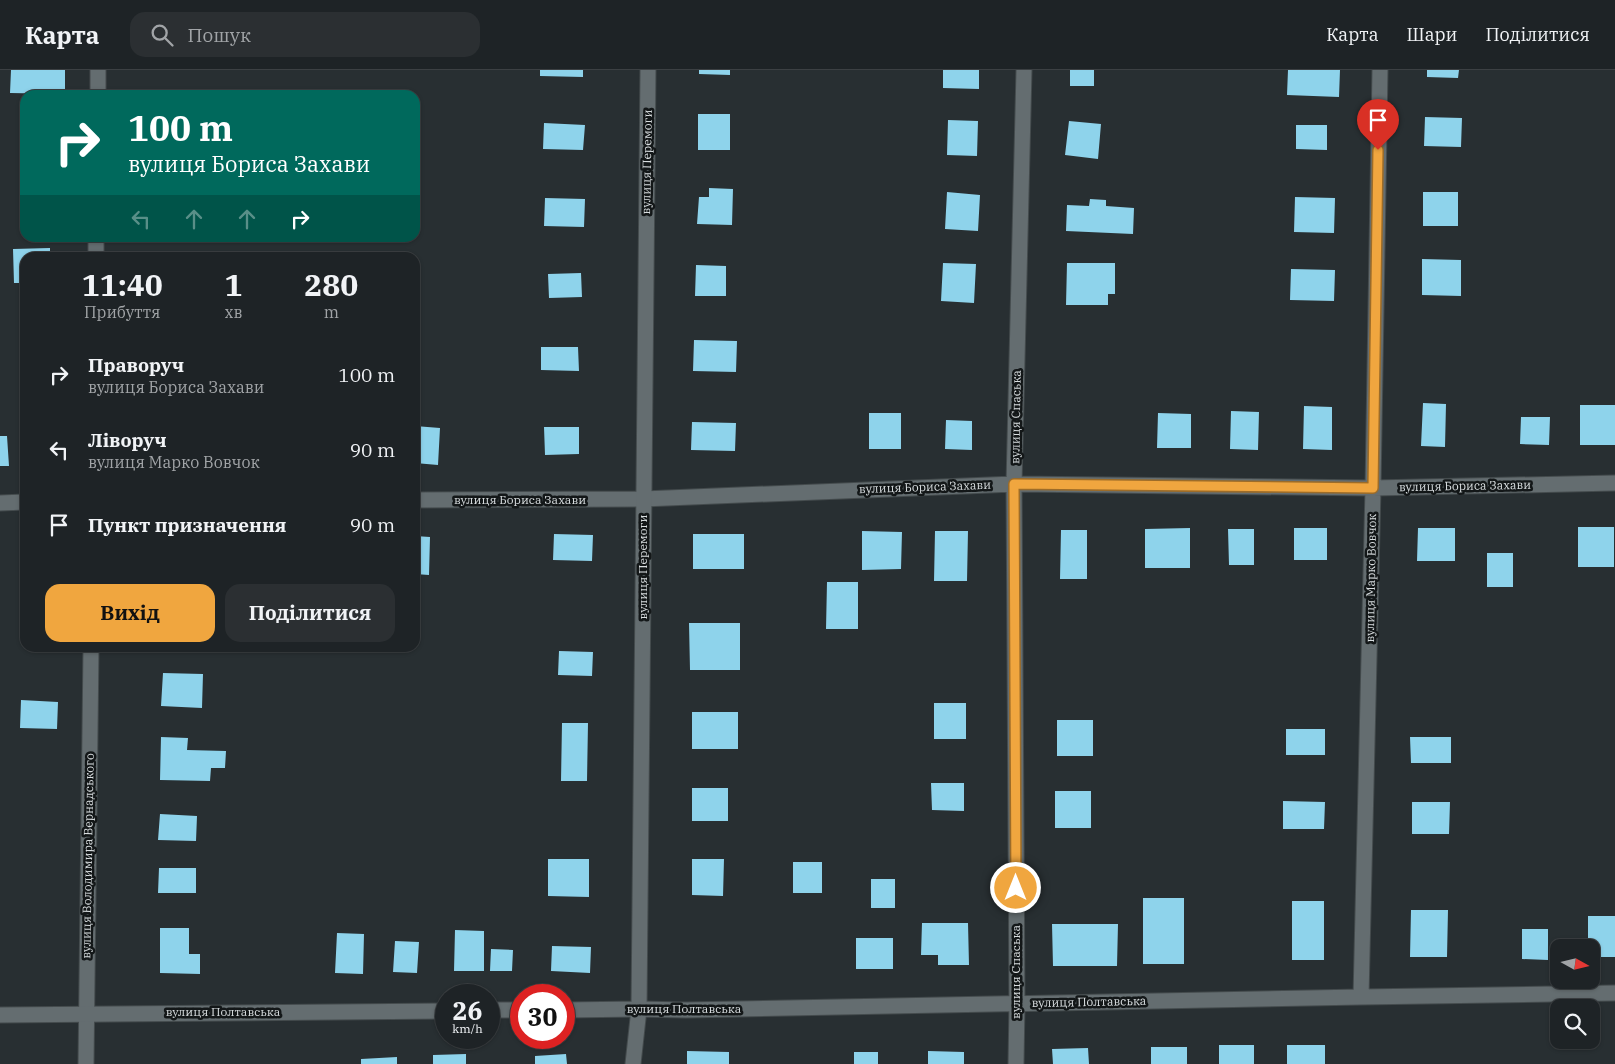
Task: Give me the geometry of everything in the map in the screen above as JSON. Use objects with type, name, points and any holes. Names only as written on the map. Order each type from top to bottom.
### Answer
[{"type":"street","points":[[98,70],[98,90]]},
{"type":"street","name":"вулиця Перемоги","points":[[633,1064],[639,1009],[648,70]]},
{"type":"street","name":"вулиця Спаська","points":[[1016,1064],[1014,484],[1024,70]]},
{"type":"street","name":"вулиця Марко Вовчок","points":[[1362,997],[1380,70]]},
{"type":"street","name":"вулиця Бориса Захави","points":[[420,500],[643,499],[1014,484],[1373,488],[1615,483]]},
{"type":"street","points":[[0,503],[20,502]]},
{"type":"street","name":"вулиця Володимира Вернадського","points":[[86,1064],[91,652]]},
{"type":"street","name":"вулиця Полтавська","points":[[575,1010],[686,1010],[1615,993]]},
{"type":"street","name":"вулиця Полтавська","points":[[0,1015],[435,1011]]},
{"type":"building","points":[[11,70],[65,70],[65,90],[20,90],[20,93],[10,93]]},
{"type":"building","points":[[540,70],[583,70],[583,77],[540,76]]},
{"type":"building","points":[[699,70],[730,70],[730,75],[699,74]]},
{"type":"building","points":[[943,70],[979,70],[979,89],[943,88]]},
{"type":"building","points":[[1070,70],[1094,70],[1094,86],[1070,86]]},
{"type":"building","points":[[1288,70],[1340,70],[1339,97],[1287,95]]},
{"type":"building","points":[[1427,70],[1459,70],[1458,78],[1427,77]]},
{"type":"building","points":[[698,114],[730,114],[730,150],[698,150]]},
{"type":"building","points":[[1425,117],[1462,118],[1461,147],[1424,146]]},
{"type":"building","points":[[948,120],[978,121],[977,156],[947,155]]},
{"type":"building","points":[[1069,121],[1101,124],[1098,159],[1065,155]]},
{"type":"building","points":[[544,123],[585,125],[583,150],[543,149]]},
{"type":"building","points":[[1296,125],[1327,125],[1327,150],[1296,149]]},
{"type":"building","points":[[709,188],[733,189],[732,225],[697,224],[699,197],[709,197]]},
{"type":"building","points":[[947,192],[980,195],[978,231],[945,229]]},
{"type":"building","points":[[1423,192],[1458,192],[1458,226],[1423,226]]},
{"type":"building","points":[[1295,197],[1335,198],[1334,233],[1294,232]]},
{"type":"building","points":[[545,198],[585,199],[584,227],[544,226]]},
{"type":"building","points":[[1090,199],[1106,200],[1106,206],[1134,208],[1133,234],[1066,231],[1067,205],[1089,206]]},
{"type":"building","points":[[50,248],[50,252],[20,252],[20,283],[14,283],[13,249]]},
{"type":"building","points":[[1422,259],[1461,260],[1461,296],[1422,295]]},
{"type":"building","points":[[943,263],[976,264],[974,303],[941,301]]},
{"type":"building","points":[[1067,263],[1115,263],[1115,294],[1108,294],[1108,305],[1066,305]]},
{"type":"building","points":[[696,265],[726,266],[726,296],[695,296]]},
{"type":"building","points":[[1291,269],[1335,270],[1334,301],[1290,300]]},
{"type":"building","points":[[581,273],[582,297],[549,298],[548,274]]},
{"type":"building","points":[[694,340],[737,341],[736,372],[693,371]]},
{"type":"building","points":[[541,347],[578,347],[579,371],[541,370]]},
{"type":"building","points":[[1423,403],[1446,404],[1445,447],[1421,446]]},
{"type":"building","points":[[1580,405],[1615,405],[1615,445],[1580,445]]},
{"type":"building","points":[[1304,406],[1332,407],[1332,450],[1303,449]]},
{"type":"building","points":[[1231,411],[1259,412],[1258,450],[1230,449]]},
{"type":"building","points":[[869,413],[901,413],[901,449],[869,449]]},
{"type":"building","points":[[1158,413],[1191,414],[1191,448],[1157,448]]},
{"type":"building","points":[[1521,417],[1550,417],[1549,445],[1520,444]]},
{"type":"building","points":[[946,420],[972,421],[972,450],[945,449]]},
{"type":"building","points":[[692,422],[736,423],[735,451],[691,450]]},
{"type":"building","points":[[420,426],[440,428],[438,465],[420,463]]},
{"type":"building","points":[[544,427],[579,427],[579,454],[545,455]]},
{"type":"building","points":[[0,436],[7,436],[9,466],[0,466]]},
{"type":"building","points":[[1578,527],[1614,527],[1614,567],[1578,567]]},
{"type":"building","points":[[1190,528],[1190,568],[1145,568],[1145,529]]},
{"type":"building","points":[[1294,528],[1327,528],[1327,560],[1294,560]]},
{"type":"building","points":[[1418,528],[1455,528],[1455,561],[1417,561]]},
{"type":"building","points":[[1228,529],[1254,529],[1254,565],[1229,565]]},
{"type":"building","points":[[1061,530],[1087,530],[1087,579],[1060,579]]},
{"type":"building","points":[[862,531],[902,532],[901,569],[862,570]]},
{"type":"building","points":[[935,531],[968,531],[967,581],[934,581]]},
{"type":"building","points":[[554,534],[593,535],[592,561],[553,560]]},
{"type":"building","points":[[693,534],[744,534],[744,569],[693,569]]},
{"type":"building","points":[[420,536],[430,537],[429,575],[420,574]]},
{"type":"building","points":[[1487,553],[1513,553],[1513,587],[1487,587]]},
{"type":"building","points":[[827,582],[858,582],[858,629],[826,629]]},
{"type":"building","points":[[689,623],[740,623],[740,670],[690,670]]},
{"type":"building","points":[[559,651],[593,652],[592,676],[558,675]]},
{"type":"building","points":[[163,673],[203,674],[202,708],[161,706]]},
{"type":"building","points":[[21,700],[58,702],[57,729],[20,728]]},
{"type":"building","points":[[934,703],[966,703],[966,739],[934,739]]},
{"type":"building","points":[[692,712],[738,712],[738,749],[692,749]]},
{"type":"building","points":[[1057,720],[1093,720],[1093,756],[1057,756]]},
{"type":"building","points":[[562,723],[588,723],[587,781],[561,781]]},
{"type":"building","points":[[1286,729],[1325,729],[1325,755],[1286,755]]},
{"type":"building","points":[[161,737],[188,738],[187,750],[226,751],[225,768],[211,768],[210,781],[160,780]]},
{"type":"building","points":[[1410,737],[1451,737],[1451,763],[1411,763]]},
{"type":"building","points":[[931,783],[964,783],[964,811],[932,810]]},
{"type":"building","points":[[692,788],[728,788],[728,821],[692,821]]},
{"type":"building","points":[[1055,791],[1091,791],[1091,828],[1055,828]]},
{"type":"building","points":[[1283,801],[1325,802],[1324,829],[1283,829]]},
{"type":"building","points":[[1412,802],[1450,802],[1449,834],[1412,834]]},
{"type":"building","points":[[160,814],[197,816],[196,841],[158,840]]},
{"type":"building","points":[[548,859],[589,859],[589,897],[548,896]]},
{"type":"building","points":[[692,859],[724,859],[723,896],[692,895]]},
{"type":"building","points":[[793,862],[822,862],[822,893],[793,893]]},
{"type":"building","points":[[159,868],[196,868],[196,893],[158,893]]},
{"type":"building","points":[[871,879],[895,879],[895,908],[871,908]]},
{"type":"building","points":[[1143,898],[1184,898],[1184,964],[1143,964]]},
{"type":"building","points":[[1292,901],[1324,901],[1324,960],[1292,960]]},
{"type":"building","points":[[1411,910],[1448,910],[1447,957],[1410,957]]},
{"type":"building","points":[[1588,916],[1615,916],[1615,957],[1600,957],[1600,939],[1588,939]]},
{"type":"building","points":[[922,923],[968,923],[969,965],[938,965],[938,955],[921,955]]},
{"type":"building","points":[[1052,924],[1118,924],[1117,966],[1053,966]]},
{"type":"building","points":[[160,928],[189,928],[189,954],[200,954],[200,974],[160,973]]},
{"type":"building","points":[[1522,929],[1548,929],[1548,960],[1522,959]]},
{"type":"building","points":[[455,930],[484,931],[484,971],[454,971]]},
{"type":"building","points":[[337,933],[364,934],[363,974],[335,973]]},
{"type":"building","points":[[856,938],[893,938],[893,969],[856,969]]},
{"type":"building","points":[[395,941],[419,942],[417,973],[393,972]]},
{"type":"building","points":[[552,946],[591,947],[590,973],[551,971]]},
{"type":"building","points":[[491,949],[513,950],[512,971],[490,971]]},
{"type":"building","points":[[1219,1045],[1254,1045],[1254,1064],[1219,1064]]},
{"type":"building","points":[[1287,1045],[1325,1045],[1325,1064],[1287,1064]]},
{"type":"building","points":[[1151,1047],[1187,1047],[1187,1064],[1151,1064]]},
{"type":"building","points":[[1088,1048],[1089,1064],[1053,1064],[1052,1049]]},
{"type":"building","points":[[687,1051],[729,1052],[729,1064],[687,1064]]},
{"type":"building","points":[[928,1051],[964,1052],[964,1064],[928,1064]]},
{"type":"building","points":[[854,1052],[878,1052],[878,1064],[854,1064]]},
{"type":"building","points":[[466,1054],[466,1064],[433,1064],[433,1055]]},
{"type":"building","points":[[566,1054],[567,1064],[535,1064],[535,1056]]},
{"type":"building","points":[[397,1057],[397,1064],[361,1064],[361,1059]]},
{"type":"route","points":[[1016,888],[1014,484],[1373,488],[1378,150]]}]
